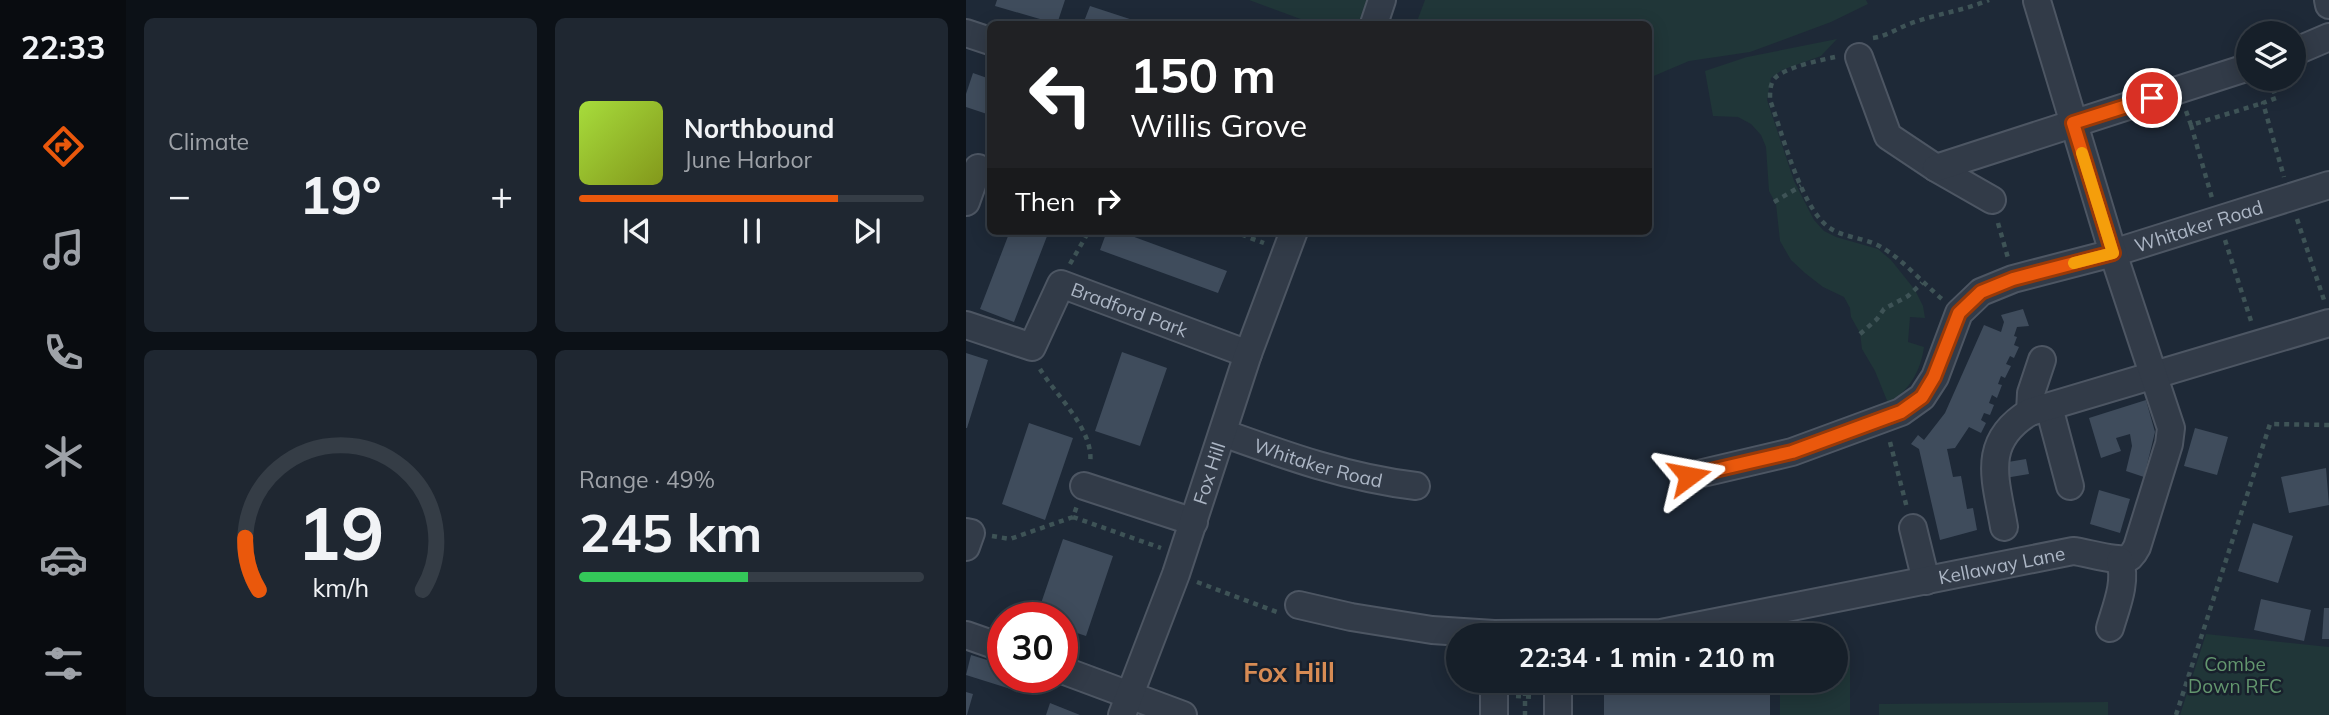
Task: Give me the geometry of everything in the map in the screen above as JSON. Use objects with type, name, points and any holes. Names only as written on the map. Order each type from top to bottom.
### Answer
[{"type":"street","points":[[1375,21],[1382,0]]},
{"type":"street","points":[[2031,3],[2073,123],[2171,428],[2169,444],[2137,547],[2129,558],[2120,561],[2123,571],[2122,584],[2110,628]]},
{"type":"street","points":[[966,33],[987,40]]},
{"type":"street","points":[[2306,47],[2329,37]]},
{"type":"street","points":[[1864,48],[1888,136],[1992,200]]},
{"type":"street","points":[[1936,167],[2236,71]]},
{"type":"street","points":[[966,202],[978,168]]},
{"type":"street","name":"Whitaker Road","points":[[1689,476],[1792,452],[1901,412],[1922,397],[1934,377],[1959,313],[1981,292],[2013,279],[2113,253],[2329,186]]},
{"type":"street","name":"Fox Hill","points":[[1126,705],[1179,565],[1248,354],[1290,241]]},
{"type":"street","name":"Bradford Park","points":[[1032,347],[1061,284],[1248,354]]},
{"type":"street","points":[[2004,527],[1994,462],[1996,451],[2015,421],[2040,410],[2329,323]]},
{"type":"street","points":[[966,325],[1032,347]]},
{"type":"street","points":[[2042,360],[2031,393],[2070,486]]},
{"type":"street","name":"Whitaker Road","points":[[1223,433],[1303,462],[1377,481],[1416,485]]},
{"type":"street","points":[[1084,486],[1194,522]]},
{"type":"street","points":[[1913,528],[1926,581]]},
{"type":"street","name":"Kellaway Lane","points":[[1708,623],[2073,551],[2120,561]]},
{"type":"street","name":"Kellaway Lane","points":[[1299,605],[1351,617],[1446,631]]},
{"type":"street","points":[[966,635],[987,642]]},
{"type":"street","points":[[1078,679],[1126,705],[1183,715]]},
{"type":"path","points":[[1959,313],[1881,246],[1839,233],[1820,219],[1801,186],[1770,100],[1771,87],[1774,79],[1783,73],[1854,52],[1916,21],[1965,10],[1989,0]]},
{"type":"path","points":[[1822,60],[1831,52]]},
{"type":"path","points":[[2178,89],[2191,125],[2263,103]]},
{"type":"path","points":[[1774,202],[1801,186]]},
{"type":"path","points":[[1992,200],[2013,279]]},
{"type":"path","points":[[1061,284],[1075,252],[1086,235]]},
{"type":"path","points":[[1255,235],[1290,241]]},
{"type":"path","points":[[1860,334],[1884,309],[1908,296],[1922,282]]},
{"type":"path","points":[[1032,347],[1041,371],[1078,422],[1091,460],[1073,517]]},
{"type":"path","points":[[1884,417],[1913,528]]},
{"type":"path","points":[[2176,715],[2270,424],[2329,425]]},
{"type":"path","points":[[968,537],[1010,539],[1073,517],[1282,614],[1299,605]]},
{"type":"path","points":[[1524,693],[1525,715]]},
{"type":"path","points":[[1494,697],[1558,698]]},
{"type":"green space","points":[[1249,0],[1373,0],[1365,21],[1306,21]]},
{"type":"green space","points":[[1425,0],[1866,0],[1868,4],[1831,22],[1750,52],[1689,61],[1652,77],[1652,21],[1417,21]]},
{"type":"green space","points":[[1837,39],[1821,56],[1782,70],[1771,78],[1767,100],[1794,181],[1814,220],[1824,231],[1836,237],[1878,249],[1891,260],[1915,290],[1923,306],[1925,318],[1910,317],[1908,342],[1924,347],[1920,364],[1908,387],[1888,403],[1875,371],[1862,349],[1860,333],[1844,297],[1823,287],[1805,273],[1791,260],[1780,241],[1776,204],[1769,191],[1766,147],[1761,135],[1751,124],[1738,117],[1713,116],[1705,71],[1747,57]]},
{"type":"green space","name":"Combe Down RFC","points":[[2206,634],[2329,647],[2329,715],[2180,715]]},
{"type":"green space","points":[[1850,651],[1850,715],[1780,715],[1780,693],[1848,693]]},
{"type":"green space","points":[[2108,702],[2108,715],[1879,715],[1879,704]]},
{"type":"building","points":[[997,0],[1065,0],[1058,21],[1047,21],[995,6]]},
{"type":"building","points":[[1090,6],[1136,21],[1084,21]]},
{"type":"building","points":[[973,73],[987,78],[987,114],[966,107],[966,94]]},
{"type":"building","points":[[1008,235],[1047,235],[1014,322],[980,309]]},
{"type":"building","points":[[1106,235],[1129,235],[1227,271],[1218,293],[1100,250]]},
{"type":"building","points":[[2023,309],[2029,326],[2017,327],[2014,345],[2019,347],[2014,358],[2010,356],[2006,364],[2011,366],[2005,378],[2001,376],[1998,384],[2002,385],[1997,398],[1992,395],[1989,403],[1994,405],[1990,415],[1984,413],[1981,420],[1986,423],[1981,433],[1969,427],[1955,448],[1947,449],[1953,477],[1961,476],[1967,509],[1973,508],[1977,530],[1940,540],[1919,449],[1911,444],[1918,435],[1924,440],[1945,413],[1984,325],[2001,332],[2004,322],[2001,315]]},
{"type":"building","points":[[1122,352],[1167,368],[1140,446],[1095,431]]},
{"type":"building","points":[[966,353],[988,360],[967,428],[966,428]]},
{"type":"building","points":[[2146,400],[2155,432],[2144,477],[2126,471],[2132,446],[2130,434],[2116,438],[2121,451],[2101,458],[2089,418]]},
{"type":"building","points":[[1029,423],[1073,438],[1045,520],[1002,504]]},
{"type":"building","points":[[2195,428],[2228,437],[2217,475],[2184,466]]},
{"type":"building","points":[[2026,459],[2029,474],[2005,478],[2002,463]]},
{"type":"building","points":[[2326,468],[2329,505],[2289,513],[2281,477]]},
{"type":"building","points":[[2099,490],[2130,499],[2120,533],[2090,524]]},
{"type":"building","points":[[2253,523],[2293,536],[2278,583],[2238,571]]},
{"type":"building","points":[[1063,539],[1113,556],[1086,636],[1078,633],[1078,602],[1041,602]]},
{"type":"building","points":[[2261,599],[2311,610],[2304,641],[2254,630]]},
{"type":"building","points":[[2324,608],[2329,608],[2329,639],[2322,639]]},
{"type":"building","points":[[971,655],[987,660],[987,682],[966,675]]},
{"type":"building","points":[[966,692],[973,694],[967,715],[966,715]]},
{"type":"building","points":[[1604,693],[1770,693],[1770,715],[1604,715]]},
{"type":"building","points":[[1050,703],[1080,715],[1046,715]]},
{"type":"slow traffic","points":[[2074,263],[2113,253],[2082,153]]},
{"type":"district","name":"Fox Hill","points":[[1289,672]]},
{"type":"route","points":[[1689,476],[1792,452],[1901,412],[1922,397],[1934,377],[1959,313],[1981,292],[2013,279],[2113,253],[2073,123],[2152,98]]}]
